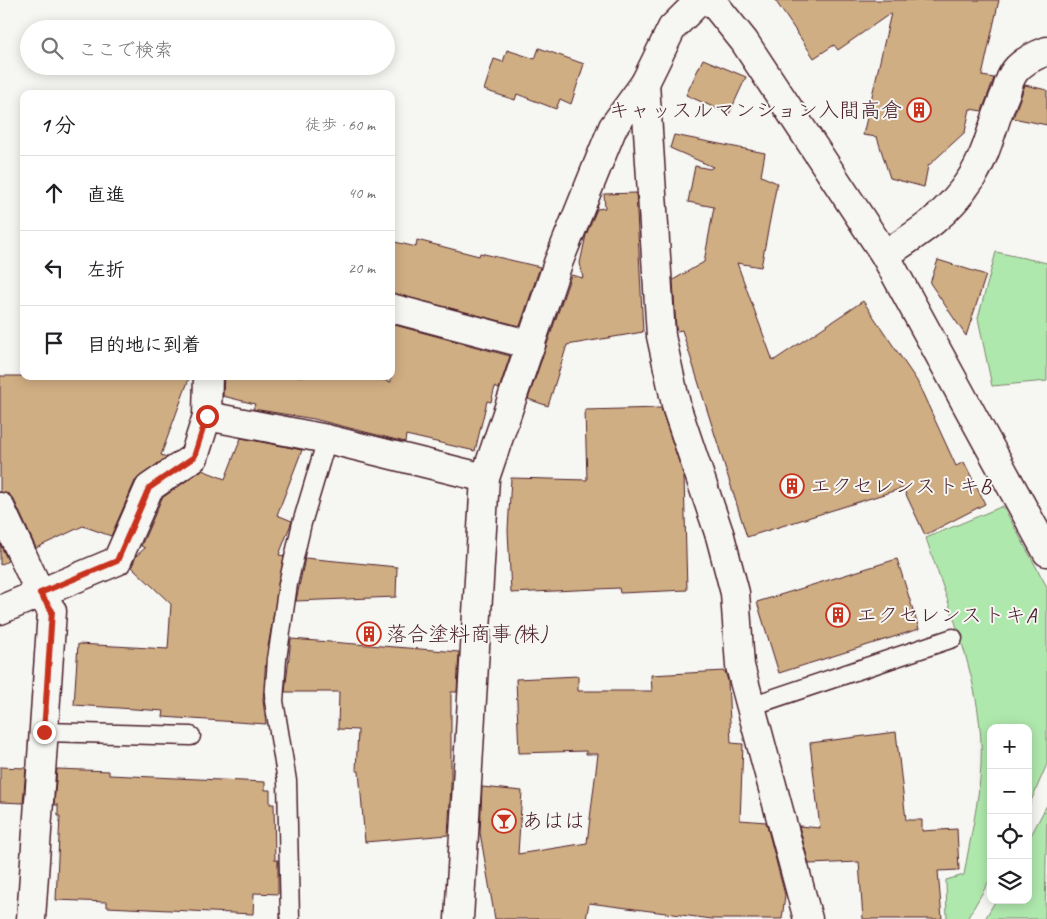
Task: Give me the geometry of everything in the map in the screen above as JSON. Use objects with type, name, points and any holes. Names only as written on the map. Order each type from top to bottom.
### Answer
[{"type":"street","points":[[459,919],[485,478],[558,263],[613,127],[645,83],[672,28],[700,0]]},
{"type":"street","points":[[711,0],[744,41],[885,255],[1047,552]]},
{"type":"street","points":[[885,255],[928,228],[944,214],[971,179],[984,153],[1014,71],[1034,56],[1047,51]]},
{"type":"street","points":[[645,83],[661,336],[677,409],[720,536],[734,593],[740,666],[808,919]]},
{"type":"street","points":[[395,309],[530,346]]},
{"type":"street","points":[[0,610],[117,561],[149,488],[194,457],[207,416],[208,380]]},
{"type":"street","points":[[207,416],[327,439],[485,478]]},
{"type":"street","points":[[0,507],[40,593],[52,611],[31,919]]},
{"type":"lane","points":[[290,919],[287,781],[274,701],[276,659],[290,575],[302,523],[327,439]]},
{"type":"lane","points":[[751,706],[953,638]]},
{"type":"lane","points":[[44,732],[191,736]]},
{"type":"green space","points":[[996,252],[1047,263],[1047,381],[992,386],[978,318]]},
{"type":"green space","points":[[1003,506],[1047,587],[1047,764],[1032,799],[1032,724],[987,724],[987,885],[967,919],[947,919],[946,880],[964,875],[978,793],[981,766],[981,737],[972,679],[964,650],[926,538]]},
{"type":"green space","points":[[1047,805],[1045,919],[985,919],[994,904],[1032,904],[1032,833]]},
{"type":"building","points":[[775,0],[999,0],[982,76],[994,78],[982,111],[970,109],[965,132],[928,166],[924,187],[890,178],[877,137],[863,135],[891,13],[838,50],[834,45],[814,58]]},
{"type":"building","points":[[539,48],[584,64],[571,104],[560,99],[556,109],[517,94],[515,100],[484,90],[494,59],[503,62],[507,50],[535,59]]},
{"type":"building","points":[[703,59],[746,77],[729,114],[686,95]]},
{"type":"building","points":[[1025,85],[1047,90],[1047,125],[1013,118]]},
{"type":"building","points":[[674,135],[765,153],[761,176],[777,183],[761,267],[737,263],[773,361],[863,301],[917,381],[956,466],[964,462],[985,504],[925,535],[903,488],[747,537],[682,330],[677,331],[676,328],[673,280],[704,262],[714,207],[688,202],[695,166],[710,169],[713,167],[670,148]]},
{"type":"building","points":[[636,193],[643,332],[567,345],[548,406],[528,399],[571,275],[583,278],[580,263],[586,235],[597,209],[605,208],[604,194]]},
{"type":"building","points":[[417,240],[479,256],[480,253],[540,267],[520,326],[395,294],[395,242],[416,247]]},
{"type":"building","points":[[938,260],[986,275],[966,336],[930,283]]},
{"type":"building","points":[[395,325],[510,356],[499,389],[495,387],[491,402],[487,401],[475,451],[406,435],[405,442],[314,419],[253,409],[255,404],[223,396],[224,380],[383,380],[391,382],[391,380],[395,380]]},
{"type":"building","points":[[0,376],[20,376],[20,380],[189,380],[161,455],[167,457],[135,481],[111,536],[83,526],[36,548],[14,500],[9,494],[0,492]]},
{"type":"building","points":[[661,408],[684,477],[687,590],[620,593],[619,588],[511,593],[508,530],[511,478],[587,480],[585,410]]},
{"type":"building","points":[[241,438],[302,450],[277,515],[292,521],[279,555],[284,556],[266,658],[263,700],[266,724],[163,717],[164,711],[74,705],[78,644],[168,649],[171,604],[132,567],[136,556],[145,548],[141,546],[162,498],[202,470],[225,479]]},
{"type":"building","points":[[0,544],[8,561],[0,565]]},
{"type":"building","points":[[305,558],[397,567],[396,597],[296,601]]},
{"type":"building","name":"エクセレンストキA","points":[[897,559],[919,629],[779,673],[757,602]]},
{"type":"building","points":[[291,639],[459,652],[457,692],[451,692],[451,785],[448,835],[365,842],[359,771],[356,771],[358,730],[338,729],[339,692],[285,692]]},
{"type":"building","points":[[725,671],[728,681],[731,743],[743,744],[740,820],[766,822],[785,895],[782,919],[712,919],[589,903],[586,919],[495,919],[480,833],[482,787],[522,791],[518,854],[587,843],[598,754],[586,754],[586,751],[519,753],[516,679],[578,676],[578,691],[652,691],[651,675]]},
{"type":"building","points":[[896,732],[906,820],[922,820],[922,831],[957,829],[959,870],[938,871],[942,919],[863,919],[859,862],[809,864],[799,826],[820,828],[810,743]]},
{"type":"building","points":[[0,767],[26,768],[23,803],[0,802]]},
{"type":"building","points":[[57,769],[109,771],[109,775],[265,782],[265,790],[270,790],[270,804],[274,804],[275,860],[278,860],[278,894],[254,893],[253,914],[107,907],[107,902],[56,900],[60,816],[58,816],[58,805],[54,805]]},
{"type":"place","name":"キャッスルマンション入間高倉","points":[[919,110]]},
{"type":"place","name":"エクセレンストキB","points":[[792,486]]},
{"type":"place","name":"エクセレンストキA","points":[[838,615]]},
{"type":"place","name":"落合塗料商事(株)","points":[[369,634]]},
{"type":"place","name":"あはは","points":[[504,821]]},
{"type":"route","points":[[44,732],[52,611],[40,593],[117,561],[149,488],[194,457],[207,416]]}]
